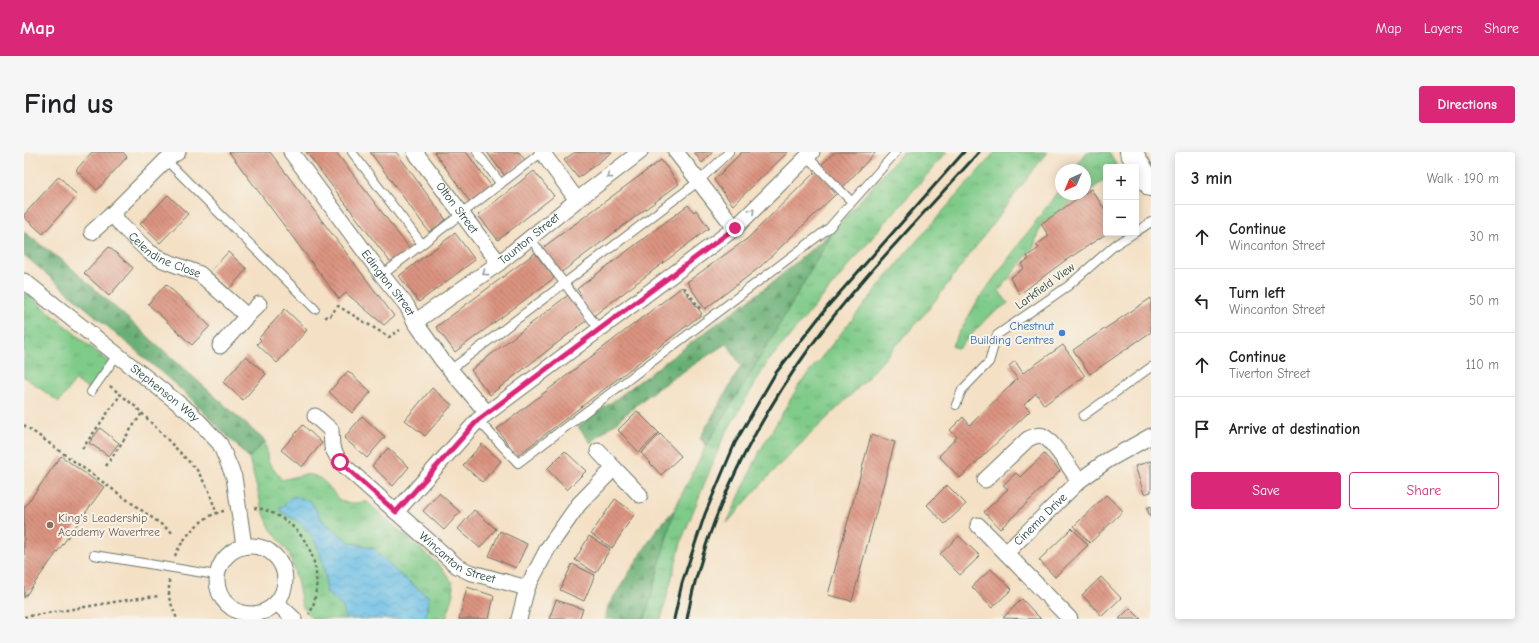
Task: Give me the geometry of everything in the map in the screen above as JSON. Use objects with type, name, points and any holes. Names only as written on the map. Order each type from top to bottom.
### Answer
[{"type":"main road","points":[[1132,152],[1151,185]]},
{"type":"street","name":"Edington Street","points":[[291,152],[382,275],[407,306],[415,322],[483,417]]},
{"type":"street","name":"Olton Street","points":[[415,152],[499,263]]},
{"type":"street","name":"Taunton Street","points":[[415,322],[499,263],[577,200],[640,152]]},
{"type":"street","points":[[676,152],[735,228]]},
{"type":"street","points":[[544,153],[577,200]]},
{"type":"street","points":[[396,512],[483,417],[735,228],[810,154]]},
{"type":"street","points":[[92,232],[112,214],[167,155]]},
{"type":"street","name":"Celendine Close","points":[[112,214],[122,226],[149,252],[163,260],[200,274],[247,316]]},
{"type":"street","name":"Stephenson Way","points":[[24,280],[192,414],[220,444],[234,477],[244,546]]},
{"type":"street","points":[[220,346],[259,304]]},
{"type":"street","name":"Wincanton Street","points":[[315,416],[330,430],[332,447],[340,462],[456,566],[469,572],[527,588]]},
{"type":"street","points":[[985,480],[1028,439],[1035,435],[1042,435],[1050,440],[1079,481]]},
{"type":"street","name":"Cinema Drive","points":[[1070,619],[1006,553],[1079,481],[1108,460],[1151,436]]},
{"type":"street","points":[[598,451],[640,495]]},
{"type":"street","points":[[519,619],[527,588],[548,548],[579,504],[614,468]]},
{"type":"street","points":[[978,525],[1006,553]]},
{"type":"street","points":[[244,546],[256,546],[268,550],[278,558],[284,570],[286,583],[282,594],[273,607],[262,613],[250,615],[231,615],[221,598],[217,587],[216,575],[220,564],[227,555],[237,548],[244,546]]},
{"type":"street","points":[[277,603],[294,619]]},
{"type":"lane","points":[[352,152],[422,244]]},
{"type":"lane","points":[[477,152],[501,184]]},
{"type":"lane","points":[[450,370],[699,182],[729,152]]},
{"type":"lane","points":[[483,417],[518,463],[829,228],[896,152]]},
{"type":"lane","points":[[382,275],[544,153]]},
{"type":"lane","points":[[810,154],[852,202]]},
{"type":"lane","points":[[167,155],[315,309]]},
{"type":"lane","name":"Larkfield View","points":[[1139,230],[1151,222]]},
{"type":"lane","name":"Larkfield View","points":[[956,405],[962,390],[989,362],[997,335],[1068,286],[1115,245],[1129,236]]},
{"type":"lane","points":[[530,238],[599,329]]},
{"type":"lane","points":[[91,392],[117,355]]},
{"type":"lane","points":[[1083,416],[1151,367]]},
{"type":"lane","points":[[94,555],[216,575]]},
{"type":"path","points":[[674,273],[708,319]]},
{"type":"path","points":[[315,309],[328,318],[338,306],[389,336],[415,322]]},
{"type":"path","points":[[100,379],[121,394],[142,413],[197,470],[209,491],[216,512]]},
{"type":"path","points":[[82,449],[121,394]]},
{"type":"path","points":[[106,466],[142,413]]},
{"type":"path","points":[[24,425],[173,533]]},
{"type":"path","points":[[24,617],[139,598],[160,596]]},
{"type":"green space","points":[[903,152],[947,152],[883,225],[767,363],[723,438],[682,539],[661,619],[645,619],[674,510],[706,446],[770,341],[834,230]]},
{"type":"green space","points":[[995,152],[1047,152],[928,310],[862,384],[776,468],[727,523],[760,451],[799,385],[907,252]]},
{"type":"green space","points":[[1087,152],[1109,152],[1115,164],[1103,164],[1103,181],[1091,190],[1091,164],[1078,164]]},
{"type":"green space","points":[[1055,195],[1055,200],[1076,200],[1041,224],[1034,246],[999,291],[1008,303],[988,317],[958,349],[952,345],[978,300]]},
{"type":"green space","points":[[834,230],[770,341],[706,446],[700,438],[741,366],[727,343],[655,390],[591,443],[578,427],[773,282]]},
{"type":"green space","points":[[24,232],[69,266],[265,441],[249,458],[183,391],[24,255]]},
{"type":"green space","points":[[24,291],[111,364],[91,392],[76,380],[59,402],[24,377]]},
{"type":"green space","points":[[265,441],[268,462],[282,480],[302,475],[313,475],[324,482],[342,501],[351,503],[367,502],[441,567],[452,582],[454,594],[446,619],[425,619],[429,597],[398,573],[373,548],[349,542],[322,520],[311,501],[280,510],[302,524],[313,537],[322,560],[327,593],[343,607],[345,619],[312,619],[302,606],[298,584],[289,553],[270,528],[262,508],[249,458]]},
{"type":"green space","points":[[674,510],[645,619],[605,619],[608,606],[657,529]]},
{"type":"water","points":[[293,496],[311,501],[322,520],[349,542],[373,548],[398,573],[429,597],[425,619],[345,619],[343,607],[327,593],[322,560],[312,537],[301,524],[279,510]]},
{"type":"building","points":[[92,152],[123,152],[127,157],[97,190],[76,170]]},
{"type":"building","points":[[229,152],[270,152],[394,316],[384,325],[346,293],[339,299]]},
{"type":"building","points":[[306,152],[336,152],[410,249],[391,263]]},
{"type":"building","points":[[370,152],[396,152],[446,220],[429,232]]},
{"type":"building","points":[[434,152],[466,152],[492,187],[471,203]]},
{"type":"building","points":[[487,152],[519,152],[525,160],[505,176]]},
{"type":"building","points":[[575,152],[612,152],[578,178],[564,160]]},
{"type":"building","points":[[694,152],[713,152],[702,163]]},
{"type":"building","points":[[742,152],[788,152],[733,205],[714,180]]},
{"type":"building","points":[[835,152],[876,152],[843,187],[821,165]]},
{"type":"building","points":[[661,160],[679,184],[559,274],[541,249]]},
{"type":"building","points":[[817,170],[833,186],[831,189],[836,194],[760,267],[705,309],[687,282],[748,238]]},
{"type":"building","points":[[534,171],[554,196],[498,240],[478,215]]},
{"type":"building","points":[[59,176],[77,196],[43,234],[24,217],[24,215]]},
{"type":"building","points":[[1091,189],[1103,207],[1103,236],[1063,262],[1020,294],[1010,278],[1024,268],[1021,264],[1029,259],[1027,256],[1039,248],[1036,245],[1049,236],[1041,224],[1075,200],[1091,200]]},
{"type":"building","points":[[168,195],[188,214],[160,243],[140,224]]},
{"type":"building","points":[[688,205],[694,212],[696,210],[709,228],[592,317],[577,297],[581,295],[577,289]]},
{"type":"building","points":[[455,233],[475,260],[419,302],[399,276]]},
{"type":"building","points":[[109,247],[133,268],[109,296],[84,273]]},
{"type":"building","points":[[228,252],[247,269],[229,289],[210,272]]},
{"type":"building","points":[[535,253],[554,278],[455,352],[436,327]]},
{"type":"building","points":[[166,284],[210,326],[192,345],[148,304]]},
{"type":"building","points":[[682,287],[702,314],[517,456],[497,429]]},
{"type":"building","points":[[568,295],[587,320],[490,395],[471,370]]},
{"type":"building","points":[[1151,298],[1151,332],[1090,374],[1073,350]]},
{"type":"building","points":[[285,309],[307,330],[277,363],[257,344],[261,340],[259,338]]},
{"type":"building","points":[[1063,345],[1085,376],[1044,405],[1036,393],[1024,405],[1030,411],[960,478],[939,456],[957,437],[950,430],[963,417],[970,425],[1017,379],[1009,366],[1015,361],[1023,373]]},
{"type":"building","points":[[246,356],[266,374],[243,400],[223,382]]},
{"type":"building","points":[[348,371],[371,392],[352,413],[329,392]]},
{"type":"building","points":[[432,388],[452,405],[425,436],[405,420]]},
{"type":"building","points":[[637,411],[659,433],[639,452],[618,430]]},
{"type":"building","points":[[362,416],[385,437],[367,458],[344,438]]},
{"type":"building","points":[[303,425],[322,443],[302,467],[281,450]]},
{"type":"building","points":[[100,428],[119,443],[109,456],[89,443]]},
{"type":"building","points":[[660,434],[681,456],[661,475],[641,453]]},
{"type":"building","points":[[871,435],[895,442],[852,601],[828,595]]},
{"type":"building","points":[[482,444],[501,461],[482,482],[463,465]]},
{"type":"building","points":[[388,448],[409,467],[393,486],[372,466]]},
{"type":"building","points":[[565,451],[586,471],[567,490],[547,469]]},
{"type":"building","points":[[1044,454],[1060,471],[1000,529],[984,512],[1008,489],[1003,485],[1016,473],[1020,477]]},
{"type":"building","name":"King's Leadership Academy Wavertree","points":[[61,456],[104,487],[24,598],[24,508]]},
{"type":"building","points":[[1151,461],[1151,492],[1144,494],[1135,466]]},
{"type":"building","points":[[947,485],[966,504],[945,524],[927,505]]},
{"type":"building","points":[[439,493],[460,512],[444,530],[423,511]]},
{"type":"building","points":[[1106,495],[1123,511],[1090,543],[1074,526]]},
{"type":"building","points":[[615,499],[635,513],[612,548],[591,534]]},
{"type":"building","points":[[1151,506],[1151,519],[1147,508]]},
{"type":"building","points":[[474,510],[496,529],[480,548],[458,529]]},
{"type":"building","points":[[1072,528],[1088,545],[1055,577],[1039,560]]},
{"type":"building","points":[[500,531],[527,544],[516,568],[489,556]]},
{"type":"building","points":[[589,536],[610,549],[596,573],[575,560]]},
{"type":"building","points":[[959,536],[980,556],[960,575],[940,554]]},
{"type":"building","points":[[572,564],[595,575],[584,601],[560,590]]},
{"type":"building","points":[[991,569],[1012,589],[992,608],[972,587]]},
{"type":"building","points":[[1101,577],[1121,598],[1102,616],[1082,595]]},
{"type":"building","points":[[467,587],[494,596],[489,619],[459,619]]},
{"type":"building","points":[[1022,599],[1034,612],[1041,619],[1003,618]]},
{"type":"building","points":[[556,600],[583,609],[579,619],[549,619]]},
{"type":"building","points":[[1130,608],[1141,619],[1119,619]]},
{"type":"railway","points":[[674,619],[682,583],[705,514],[735,443],[775,374],[828,306],[964,152]]},
{"type":"railway","points":[[687,619],[696,578],[718,513],[744,454],[776,398],[793,371],[830,320],[892,247],[979,152]]},
{"type":"place","name":"Chestnut Building Centres","points":[[1062,333]]},
{"type":"place","name":"King's Leadership Academy Wavertree","points":[[50,525]]},
{"type":"route","points":[[340,462],[396,512],[478,420],[735,228]]}]
